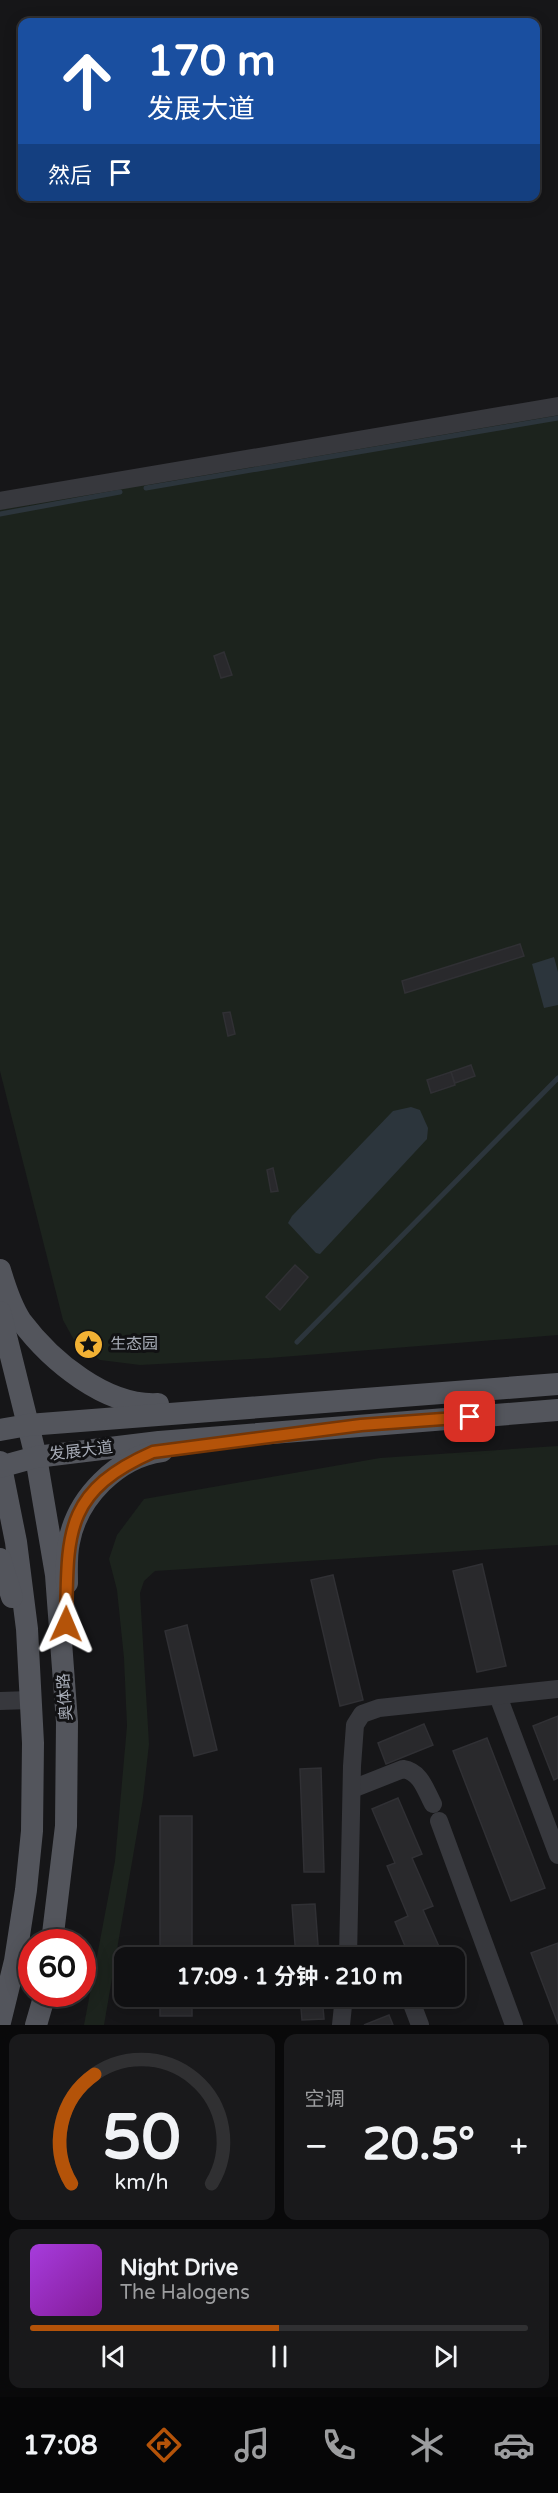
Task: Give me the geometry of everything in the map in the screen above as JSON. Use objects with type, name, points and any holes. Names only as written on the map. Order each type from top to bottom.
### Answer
[{"type":"main road","points":[[0,1270],[8,1295],[20,1320],[53,1359],[110,1396],[141,1405],[361,1398]]},
{"type":"main road","name":"奥体路","points":[[0,1312],[36,1457],[56,1575],[67,1722],[66,1826],[54,1929]]},
{"type":"main road","name":"发展大道","points":[[0,1430],[28,1425],[558,1384]]},
{"type":"main road","name":"发展大道","points":[[0,1465],[36,1457],[159,1442],[558,1410]]},
{"type":"main road","points":[[65,1690],[68,1542],[79,1510],[101,1482],[124,1465],[153,1452],[361,1425]]},
{"type":"main road","name":"奥体路","points":[[0,1465],[16,1542],[27,1629],[33,1743],[31,1843],[15,1961],[0,2022]]},
{"type":"main road","points":[[0,1558],[9,1583],[30,1696]]},
{"type":"main road","points":[[36,2025],[41,2007]]},
{"type":"street","points":[[0,501],[558,406]]},
{"type":"street","points":[[348,1947],[355,1725],[362,1714],[379,1708],[558,1689]]},
{"type":"street","points":[[0,1701],[30,1696]]},
{"type":"street","points":[[498,1696],[558,1855]]},
{"type":"street","points":[[352,1789],[403,1769],[412,1770],[418,1776],[433,1804]]},
{"type":"street","points":[[439,1821],[514,2025]]},
{"type":"street","points":[[341,2025],[343,2007]]},
{"type":"street","points":[[413,2007],[420,2025]]},
{"type":"shaded area","points":[[558,408],[558,1335],[269,1358],[140,1365],[100,1360],[74,1340],[63,1320],[0,1071],[0,504]]},
{"type":"shaded area","points":[[554,957],[558,972],[558,1005],[544,1008],[532,964]]},
{"type":"shaded area","points":[[411,1107],[420,1110],[428,1128],[427,1139],[320,1254],[316,1253],[288,1223],[292,1216],[393,1111]]},
{"type":"shaded area","points":[[558,1446],[558,1545],[155,1571],[144,1581],[140,1593],[149,1744],[143,1798],[117,1947],[114,1947],[114,1967],[104,2025],[84,2025],[87,2007],[96,2007],[96,1962],[115,1861],[127,1726],[124,1658],[117,1590],[109,1559],[117,1535],[144,1499],[380,1458]]},
{"type":"building","points":[[224,652],[232,675],[221,678],[214,656]]},
{"type":"building","points":[[520,944],[524,956],[405,993],[402,981]]},
{"type":"building","points":[[230,1012],[235,1034],[228,1036],[223,1013]]},
{"type":"building","points":[[471,1065],[475,1076],[455,1083],[451,1072]]},
{"type":"building","points":[[451,1072],[455,1085],[431,1093],[427,1080]]},
{"type":"building","points":[[273,1168],[278,1191],[271,1192],[267,1170]]},
{"type":"building","points":[[295,1265],[308,1277],[280,1310],[266,1297]]},
{"type":"building","points":[[482,1564],[506,1666],[477,1672],[453,1571]]},
{"type":"building","points":[[333,1575],[363,1700],[340,1706],[311,1580]]},
{"type":"building","points":[[187,1625],[217,1750],[194,1756],[165,1631]]},
{"type":"building","points":[[558,1716],[558,1778],[554,1780],[533,1726]]},
{"type":"building","points":[[424,1724],[433,1745],[386,1764],[378,1743]]},
{"type":"building","points":[[487,1738],[545,1888],[511,1901],[453,1751]]},
{"type":"building","points":[[321,1768],[324,1872],[304,1872],[300,1769]]},
{"type":"building","points":[[398,1798],[422,1854],[412,1858],[433,1906],[423,1910],[439,1947],[405,1947],[395,1922],[408,1916],[387,1866],[395,1863],[372,1809]]},
{"type":"building","points":[[160,1816],[192,1816],[192,1947],[160,1947]]},
{"type":"building","points":[[315,1904],[318,1947],[295,1947],[292,1905]]},
{"type":"building","points":[[558,1943],[558,2024],[531,1953]]},
{"type":"building","points":[[160,2007],[192,2007],[192,2016],[160,2016]]},
{"type":"building","points":[[301,2007],[323,2007],[324,2019],[302,2020]]},
{"type":"building","points":[[389,2015],[393,2025],[364,2025]]},
{"type":"waterway","points":[[146,488],[558,418]]},
{"type":"waterway","points":[[0,514],[120,492]]},
{"type":"waterway","points":[[297,1342],[558,1078]]},
{"type":"place","name":"生态园","points":[[89,1344]]},
{"type":"route","points":[[66,1624],[68,1542],[79,1510],[101,1482],[124,1465],[153,1452],[361,1425],[470,1417]]}]
